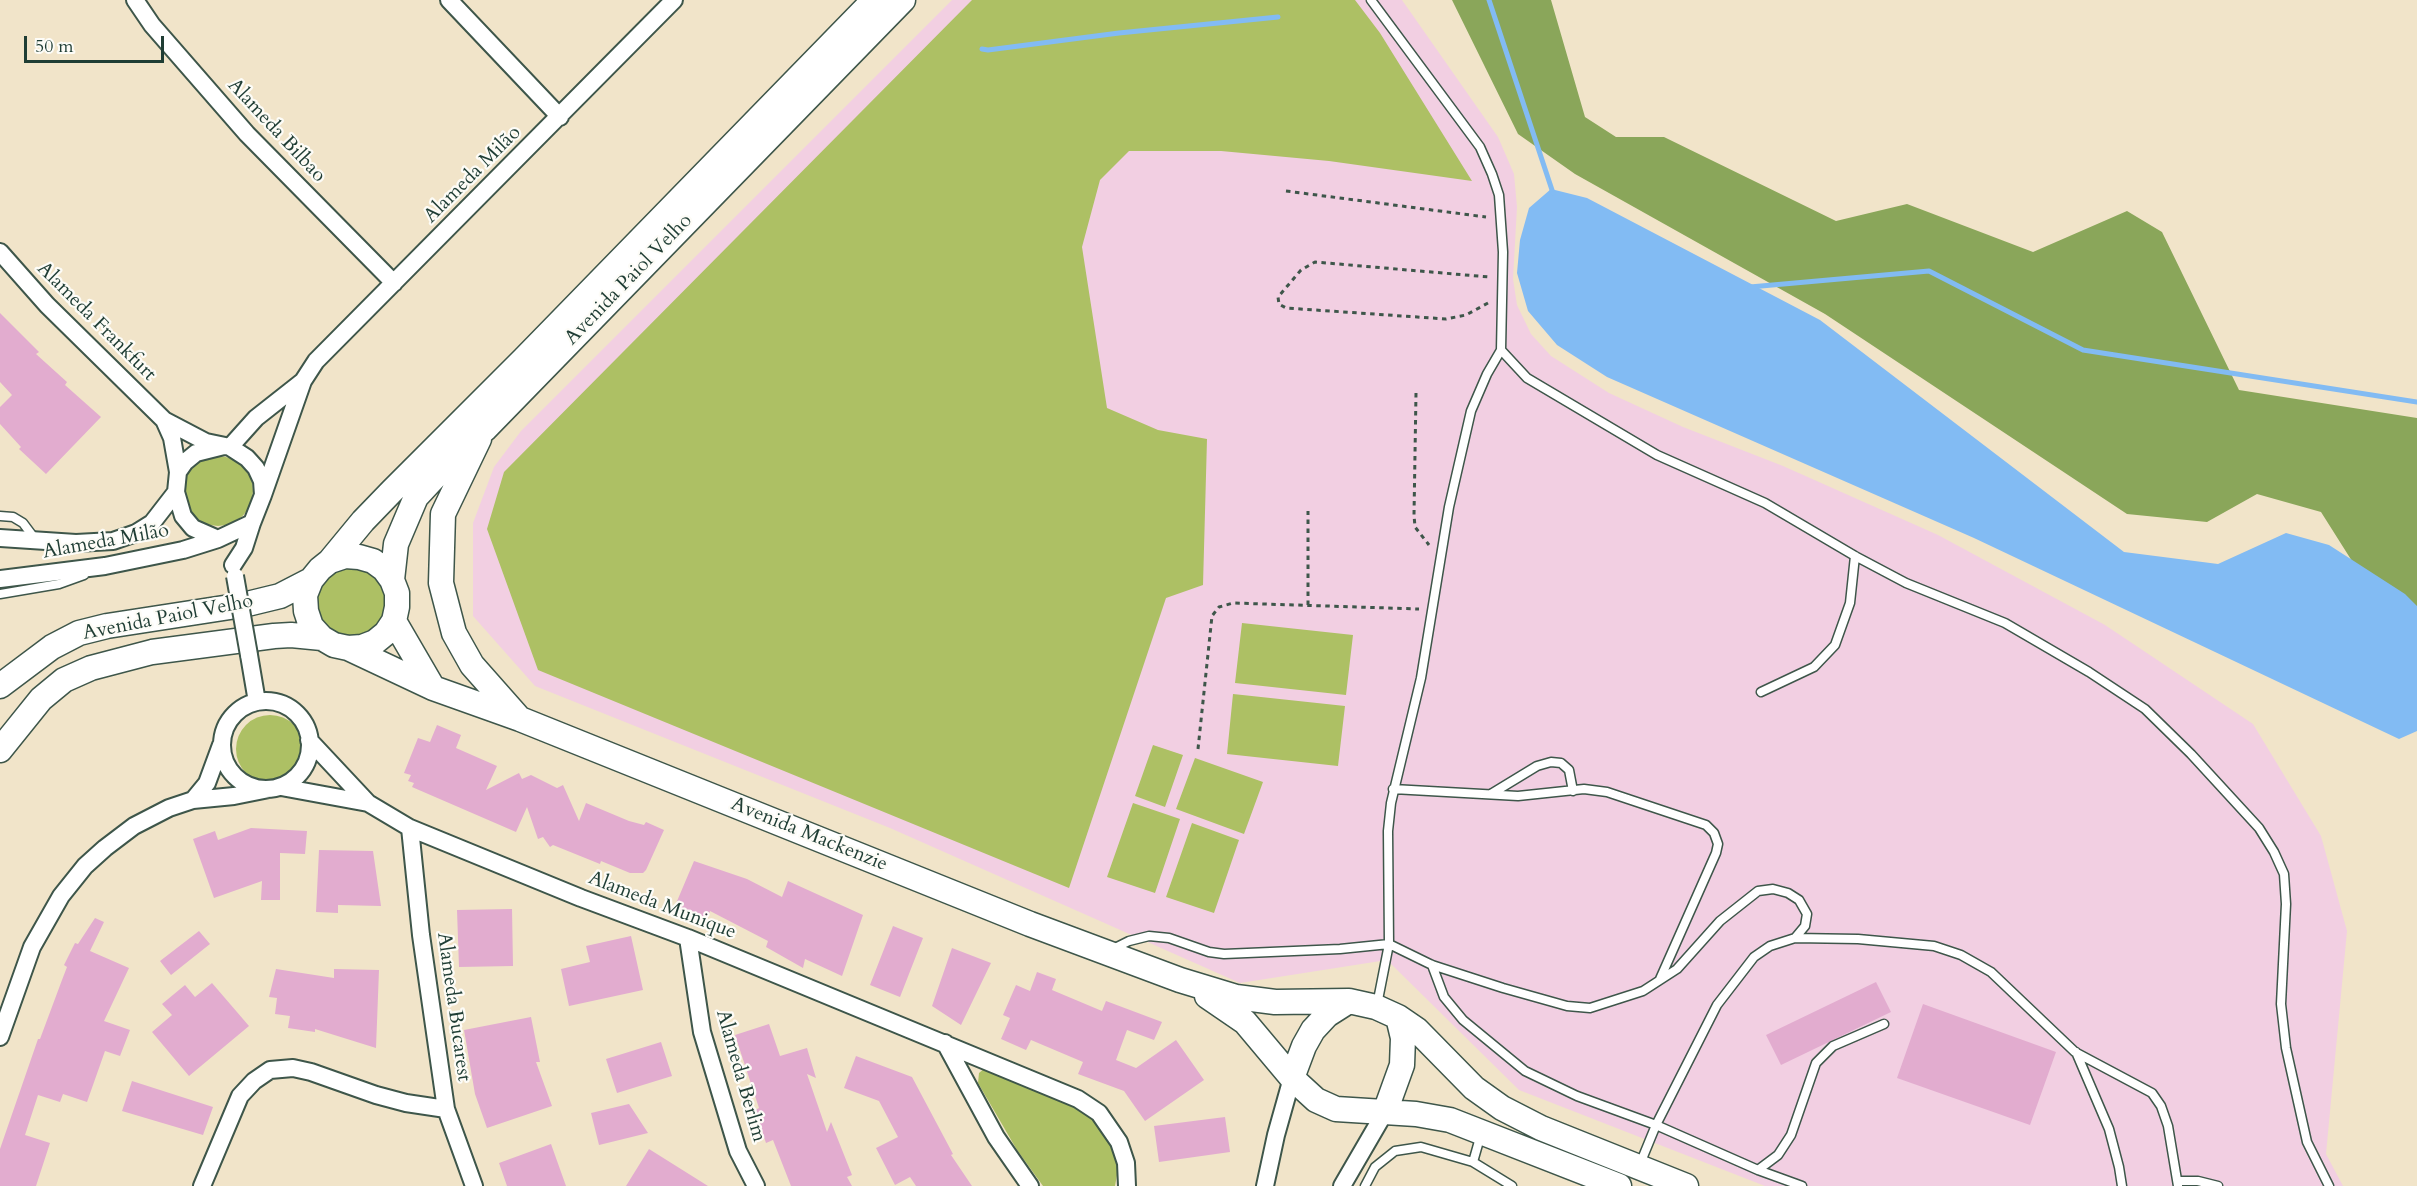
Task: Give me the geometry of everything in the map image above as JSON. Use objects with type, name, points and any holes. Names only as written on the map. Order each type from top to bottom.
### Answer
[{"type":"main road","name":"Avenida Paiol Velho","points":[[0,686],[52,647],[79,633],[107,626],[243,605],[280,596],[311,580],[363,521],[443,438],[524,359],[874,0]]},
{"type":"main road","name":"Avenida Paiol Velho","points":[[394,621],[397,600],[392,580],[396,544],[400,530],[416,497],[456,453],[484,429],[903,0]]},
{"type":"main road","points":[[484,429],[443,514],[441,583],[454,633],[472,665],[520,719]]},
{"type":"main road","points":[[330,561],[345,556],[373,561],[384,569],[392,580]]},
{"type":"main road","points":[[311,580],[306,595],[306,611],[312,626],[322,638]]},
{"type":"main road","points":[[348,648],[362,647],[375,642],[386,633],[394,621],[433,688]]},
{"type":"main road","name":"Avenida Paiol Velho","points":[[0,750],[40,699],[64,680],[91,668],[152,652],[273,636],[322,638],[334,645],[348,648]]},
{"type":"main road","name":"Avenida Mackenzie","points":[[348,648],[433,688],[520,719],[1185,982],[1236,997],[1275,1002],[1349,1001],[1376,1007],[1398,1017],[1417,1030],[1474,1088],[1502,1108],[1541,1128],[1686,1186]]},
{"type":"main road","name":"Avenida Mackenzie","points":[[1185,982],[1245,1022],[1292,1078],[1316,1100],[1336,1109],[1416,1114],[1450,1120],[1482,1132],[1585,1180],[1619,1186]]},
{"type":"main road","points":[[1292,1078],[1304,1046],[1313,1030],[1327,1015],[1349,1001]]},
{"type":"main road","points":[[1385,1112],[1402,1065],[1403,1038],[1398,1017]]},
{"type":"street","name":"Alameda Bilbao","points":[[135,0],[152,25],[247,134],[394,283]]},
{"type":"street","points":[[449,0],[560,117]]},
{"type":"street","name":"Alameda Milão","points":[[263,495],[303,381],[316,361],[674,0]]},
{"type":"street","name":"Alameda Frankfurt","points":[[0,252],[46,305],[164,420],[191,436],[227,447]]},
{"type":"street","name":"Alameda Milão","points":[[227,447],[256,418],[303,381]]},
{"type":"street","name":"Alameda Frankfurt","points":[[164,420],[172,438],[178,472]]},
{"type":"street","points":[[234,571],[244,548],[263,495],[262,481],[256,468],[247,458],[227,447],[208,448],[196,453],[185,462],[178,472],[176,492],[183,516],[193,528],[220,538],[252,524]]},
{"type":"street","name":"Alameda Milão","points":[[0,538],[76,543],[113,541],[136,533],[152,523],[176,492]]},
{"type":"street","name":"Alameda Milão","points":[[0,579],[105,567],[183,550],[220,538]]},
{"type":"street","points":[[220,538],[234,571],[257,702]]},
{"type":"street","points":[[0,1037],[32,947],[61,896],[85,866],[134,826],[169,808],[193,800],[234,796],[275,788],[300,773],[309,752],[306,726],[297,714],[285,706],[271,702],[257,702],[246,706],[229,721],[207,783],[193,800]]},
{"type":"street","name":"Alameda Munique","points":[[309,740],[368,803],[410,828],[581,898],[688,938],[1078,1099],[1099,1113],[1119,1142],[1126,1163],[1127,1186]]},
{"type":"street","points":[[222,743],[223,758],[235,776],[254,788],[275,788]]},
{"type":"street","name":"Alameda Munique","points":[[275,788],[368,803]]},
{"type":"street","name":"Alameda Bucarest","points":[[410,828],[421,935],[446,1109],[474,1186]]},
{"type":"street","name":"Alameda Berlim","points":[[688,938],[702,1032],[738,1151],[756,1186]]},
{"type":"street","points":[[945,1043],[996,1137],[1030,1186]]},
{"type":"street","points":[[202,1186],[240,1096],[254,1081],[270,1070],[293,1068],[376,1095],[406,1103],[446,1109]]},
{"type":"street","points":[[1265,1186],[1292,1078]]},
{"type":"street","points":[[1342,1186],[1385,1112]]},
{"type":"lane","points":[[1371,0],[1480,147],[1499,195],[1502,219],[1503,279],[1501,350],[1487,374],[1471,411],[1449,507],[1421,678],[1393,789],[1388,831],[1389,944],[1376,1007]]},
{"type":"lane","points":[[1501,350],[1527,378],[1657,455],[1765,503],[1906,583],[2005,623],[2089,672],[2145,709],[2191,754],[2259,828],[2284,874],[2286,904],[2281,1004],[2286,1048],[2307,1142],[2329,1186]]},
{"type":"lane","points":[[0,516],[13,517],[22,523],[35,540]]},
{"type":"lane","points":[[1761,692],[1814,667],[1835,645],[1850,603],[1855,556]]},
{"type":"lane","points":[[0,594],[59,584],[105,567]]},
{"type":"lane","points":[[1490,795],[1537,765],[1551,762],[1561,763],[1569,771],[1573,791]]},
{"type":"lane","points":[[1393,789],[1518,796],[1584,789],[1607,792],[1706,825],[1714,833],[1718,844],[1716,853],[1660,980]]},
{"type":"lane","points":[[1106,952],[1129,941],[1149,936],[1169,938],[1209,952],[1224,954],[1340,949],[1389,944],[1432,965],[1503,988],[1567,1006],[1590,1008],[1643,991],[1677,969],[1720,921],[1758,891],[1773,889],[1788,893],[1799,900],[1807,914],[1805,926],[1795,938]]},
{"type":"lane","points":[[1639,1167],[1656,1125],[1723,997],[1754,957],[1770,946],[1795,938],[1914,943],[1934,946],[1961,955],[1991,972],[2075,1052],[2152,1093],[2161,1106],[2168,1126],[2178,1184],[2198,1181],[2218,1186]]},
{"type":"lane","points":[[1432,965],[1444,997],[1463,1020],[1526,1071],[1577,1096],[1656,1125],[1758,1170],[1802,1186]]},
{"type":"lane","points":[[1758,1170],[1778,1155],[1791,1135],[1816,1063],[1833,1046],[1884,1024]]},
{"type":"lane","points":[[2075,1052],[2109,1129],[2119,1167],[2121,1186]]},
{"type":"lane","points":[[1473,1162],[1482,1132]]},
{"type":"lane","points":[[1365,1186],[1375,1167],[1395,1151],[1421,1147],[1473,1162],[1512,1186]]},
{"type":"path","points":[[1286,191],[1502,219]]},
{"type":"path","points":[[1502,296],[1466,315],[1446,319],[1286,308],[1279,304],[1278,297],[1301,270],[1315,262],[1503,279]]},
{"type":"path","points":[[1416,393],[1415,527],[1426,543],[1442,554]]},
{"type":"path","points":[[1308,511],[1308,606]]},
{"type":"path","points":[[1198,749],[1212,616],[1219,607],[1233,603],[1432,609]]},
{"type":"shaded area","points":[[952,0],[1402,0],[1498,137],[1514,174],[1517,207],[1513,279],[1517,305],[1531,334],[1551,356],[1609,393],[1683,427],[1783,466],[1938,535],[2105,625],[2253,724],[2321,836],[2347,931],[2326,1154],[2343,1186],[1765,1186],[1519,1090],[1387,960],[1240,983],[890,828],[535,686],[473,616],[473,523],[494,467],[521,431]]},
{"type":"green space","points":[[972,0],[1355,0],[1380,33],[1472,181],[1329,161],[1221,151],[1129,151],[1100,180],[1082,247],[1107,408],[1158,430],[1207,439],[1203,585],[1166,598],[1069,888],[538,670],[487,529],[504,472]]},
{"type":"green space","points":[[1452,0],[1551,0],[1585,117],[1616,137],[1664,137],[1836,221],[1907,204],[2033,252],[2127,211],[2162,232],[2239,390],[2417,418],[2417,616],[2376,599],[2321,512],[2257,494],[2207,522],[2127,514],[1825,314],[1575,174],[1518,134]]},
{"type":"green space","points":[[218,456],[237,462],[247,472],[253,491],[247,510],[237,520],[218,526],[199,520],[189,510],[183,491],[189,472],[199,462]]},
{"type":"green space","points":[[347,562],[381,576],[389,610],[377,630],[355,639],[329,632],[314,611],[316,585]]},
{"type":"green space","points":[[1242,623],[1353,635],[1346,695],[1235,683]]},
{"type":"green space","points":[[1233,694],[1345,706],[1338,766],[1227,754]]},
{"type":"green space","points":[[270,715],[283,718],[294,725],[301,736],[304,749],[301,762],[294,773],[283,780],[270,783],[257,780],[246,773],[239,762],[236,749],[239,736],[246,725],[257,718]]},
{"type":"green space","points":[[1153,745],[1183,755],[1165,807],[1135,796]]},
{"type":"green space","points":[[1195,758],[1263,782],[1244,834],[1176,809]]},
{"type":"green space","points":[[1133,803],[1180,819],[1155,893],[1107,877]]},
{"type":"green space","points":[[1192,823],[1239,840],[1214,913],[1166,897]]},
{"type":"green space","points":[[985,1068],[1077,1105],[1093,1116],[1114,1146],[1119,1164],[1115,1186],[1043,1186],[1017,1150],[978,1083],[979,1073]]},
{"type":"water","points":[[1551,189],[1587,198],[1820,320],[2124,552],[2218,564],[2286,533],[2329,545],[2405,594],[2417,606],[2417,731],[2399,739],[1974,538],[1607,377],[1557,345],[1528,311],[1517,273],[1520,240],[1529,208]]},
{"type":"building","points":[[0,313],[39,352],[36,354],[67,382],[65,385],[101,417],[46,474],[19,449],[21,447],[0,424],[0,407],[12,395],[0,382]]},
{"type":"building","points":[[437,725],[461,735],[456,748],[497,766],[486,790],[519,773],[522,779],[531,775],[557,788],[563,785],[579,821],[586,803],[629,821],[644,825],[646,822],[664,830],[646,870],[643,873],[630,873],[553,845],[550,847],[543,837],[538,839],[527,807],[516,832],[412,787],[414,783],[408,781],[411,775],[404,773],[418,738],[430,742]]},
{"type":"building","points":[[251,828],[307,831],[305,854],[280,853],[280,900],[261,900],[262,881],[214,898],[193,839],[215,831],[218,840]]},
{"type":"building","points":[[319,850],[373,851],[381,906],[338,905],[338,913],[316,912]]},
{"type":"building","points":[[694,861],[747,879],[782,897],[788,881],[863,915],[842,976],[805,959],[803,968],[766,947],[768,941],[710,911],[705,925],[672,913]]},
{"type":"building","points":[[512,909],[513,966],[459,967],[457,910]]},
{"type":"building","points":[[95,918],[104,922],[90,951],[129,968],[104,1021],[130,1030],[120,1056],[105,1051],[87,1102],[63,1094],[60,1102],[38,1095],[25,1135],[50,1143],[36,1186],[0,1186],[0,1149],[38,1039],[40,1039],[67,967],[64,965],[75,943],[78,944]]},
{"type":"building","points":[[893,926],[923,938],[900,997],[870,985]]},
{"type":"building","points":[[199,931],[210,944],[171,975],[160,961]]},
{"type":"building","points":[[631,936],[643,990],[569,1006],[561,969],[590,962],[586,946]]},
{"type":"building","points":[[952,948],[991,963],[961,1025],[932,1006]]},
{"type":"building","points":[[276,969],[334,978],[334,969],[379,970],[376,1048],[315,1029],[315,1032],[288,1028],[290,1016],[275,1014],[277,998],[269,997]]},
{"type":"building","points":[[1037,972],[1056,979],[1052,990],[1102,1011],[1106,1001],[1162,1022],[1154,1040],[1127,1030],[1116,1060],[1136,1068],[1176,1040],[1204,1080],[1145,1121],[1124,1091],[1078,1074],[1083,1062],[1031,1040],[1026,1050],[1001,1039],[1010,1018],[1003,1015],[1016,985],[1030,991]]},
{"type":"building","points":[[1876,982],[1891,1012],[1781,1065],[1766,1035]]},
{"type":"building","points":[[212,983],[249,1026],[189,1076],[152,1032],[172,1015],[162,1004],[185,985],[195,997]]},
{"type":"building","points":[[1923,1004],[2056,1052],[2030,1125],[1897,1078]]},
{"type":"building","points":[[531,1017],[540,1062],[536,1062],[552,1106],[487,1128],[475,1094],[464,1030]]},
{"type":"building","points":[[769,1024],[780,1056],[807,1048],[816,1078],[807,1074],[827,1132],[831,1122],[852,1175],[847,1177],[852,1186],[791,1186],[773,1140],[766,1143],[755,1110],[759,1108],[735,1035]]},
{"type":"building","points":[[661,1042],[672,1076],[617,1093],[606,1059]]},
{"type":"building","points":[[856,1056],[912,1077],[953,1154],[951,1155],[972,1186],[916,1186],[910,1177],[895,1185],[876,1148],[898,1137],[879,1101],[844,1088]]},
{"type":"building","points":[[132,1081],[213,1107],[203,1135],[122,1111]]},
{"type":"building","points":[[629,1104],[648,1133],[599,1145],[591,1113]]},
{"type":"building","points":[[1225,1117],[1230,1152],[1159,1162],[1154,1126]]},
{"type":"building","points":[[551,1144],[566,1186],[507,1186],[499,1163]]},
{"type":"building","points":[[649,1149],[708,1186],[626,1186]]},
{"type":"waterway","points":[[1489,0],[1553,193]]},
{"type":"waterway","points":[[982,49],[1278,17]]},
{"type":"waterway","points":[[1750,287],[1929,271],[2083,350],[2417,402]]}]
